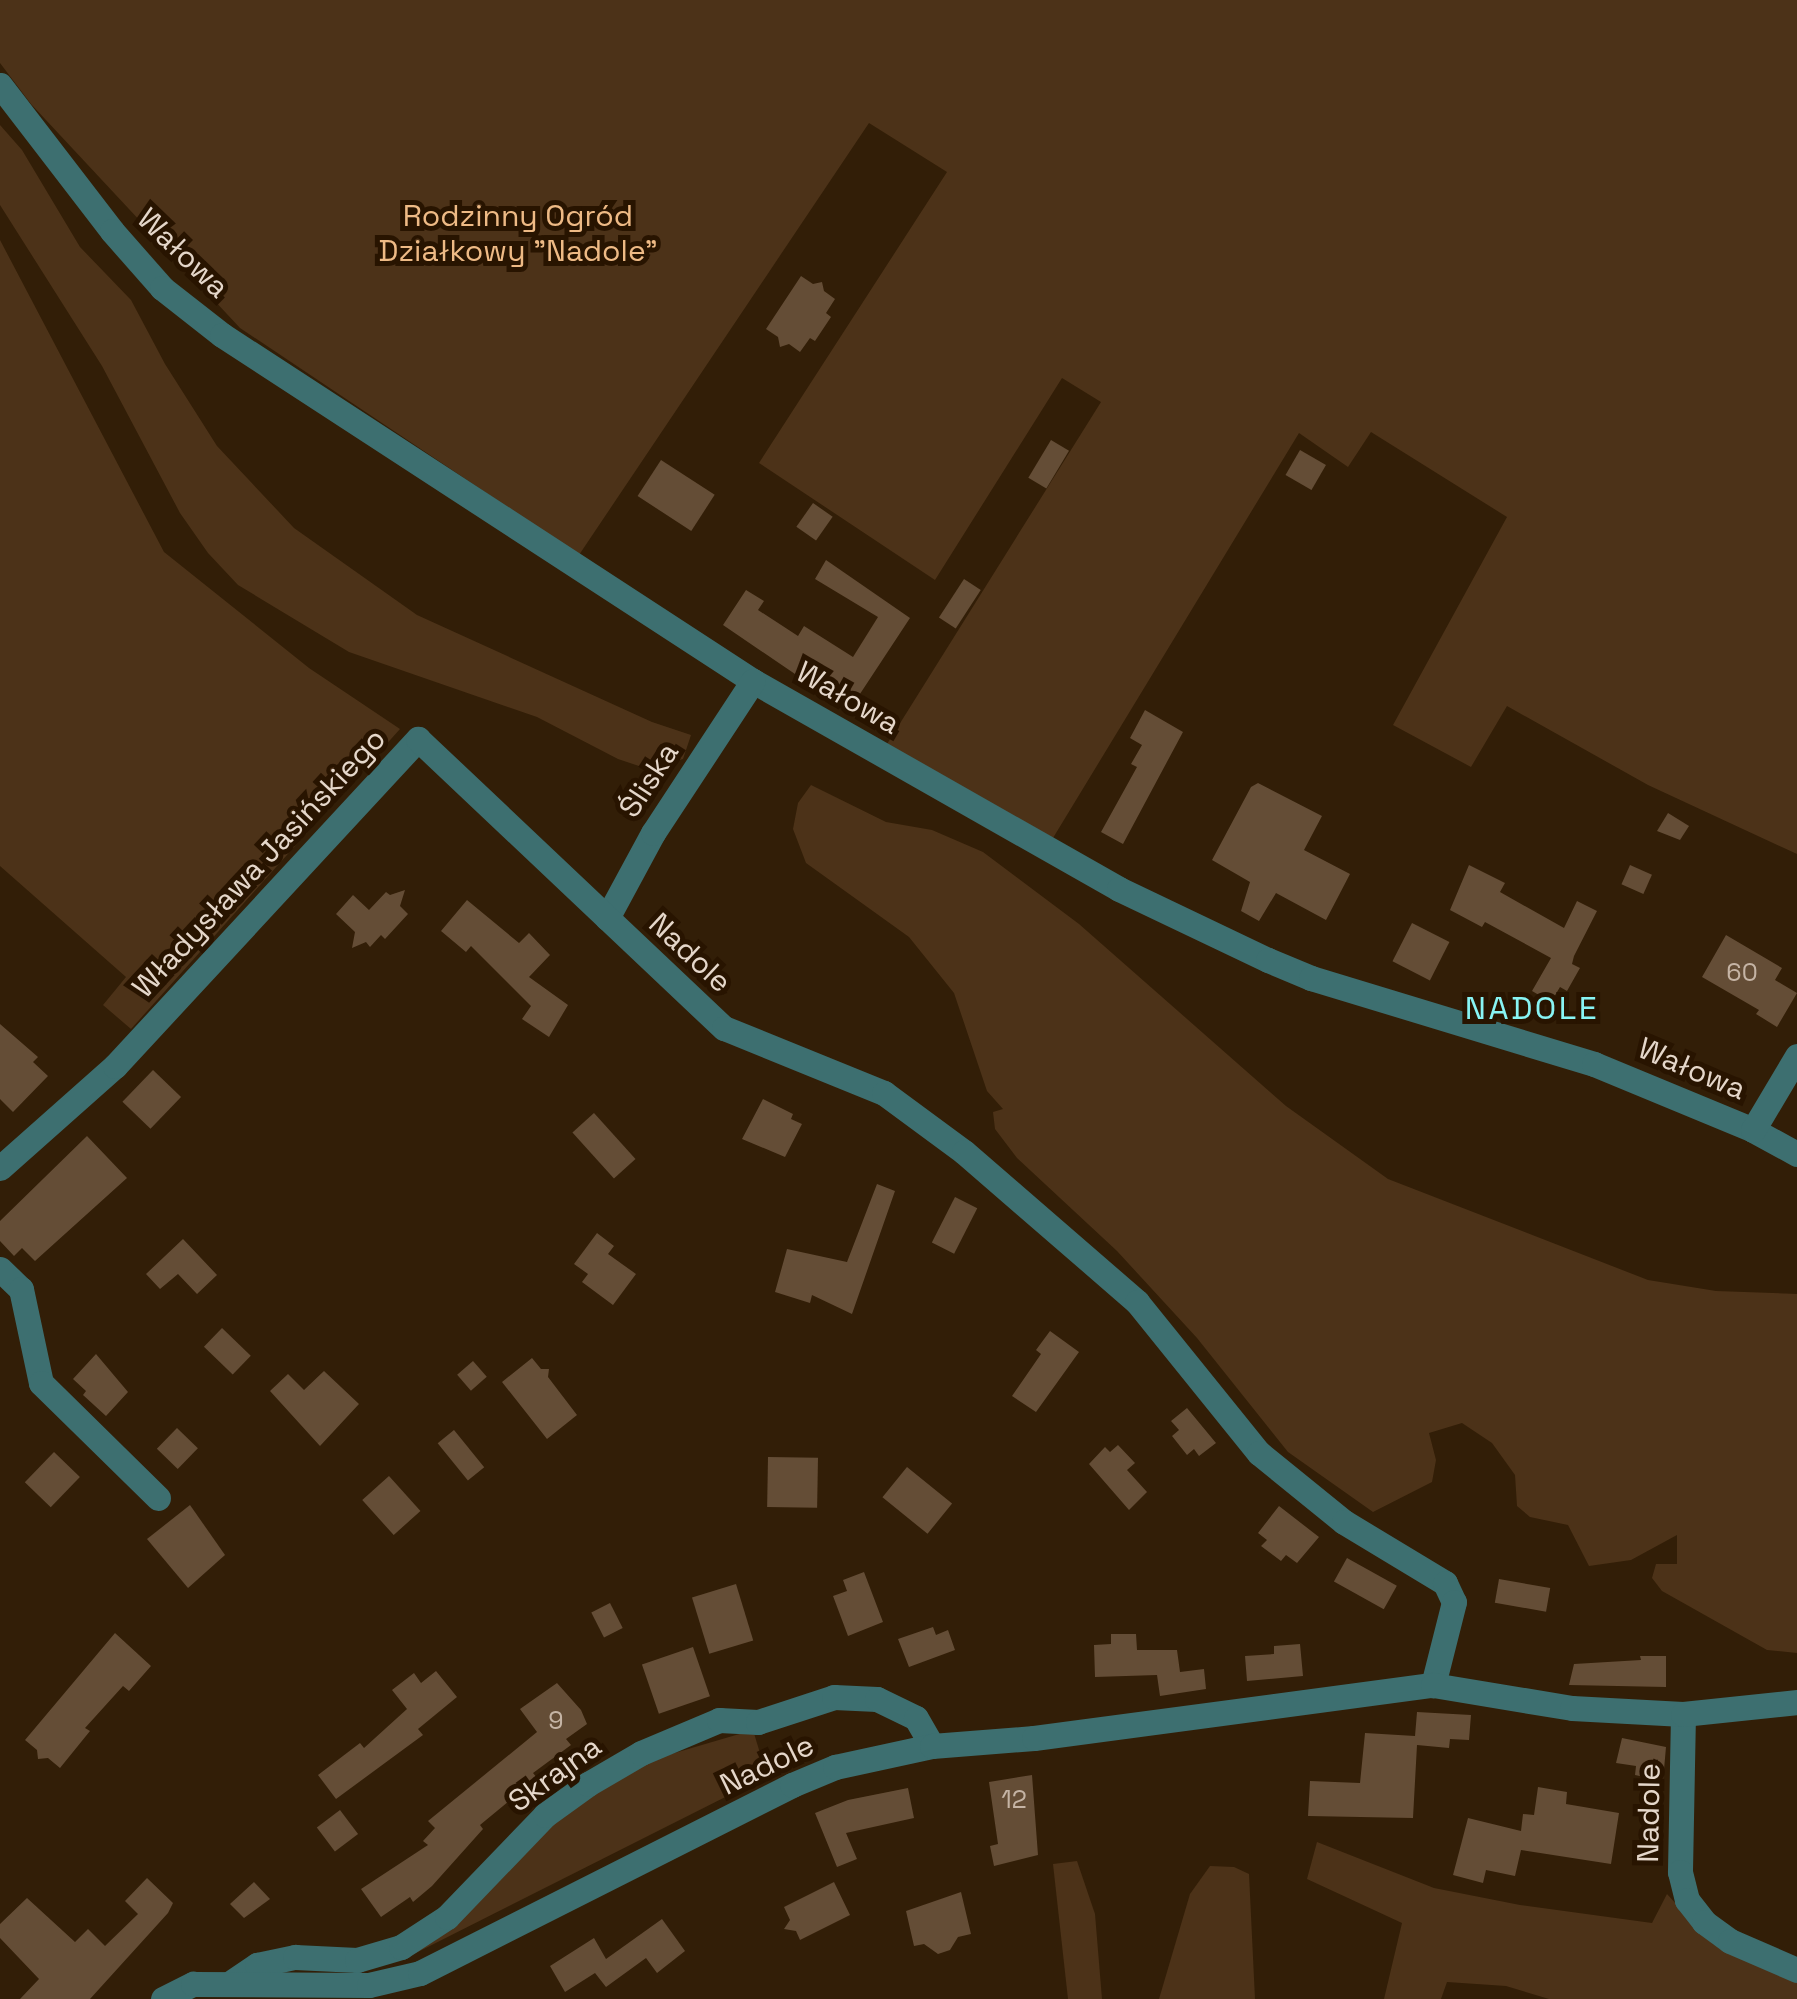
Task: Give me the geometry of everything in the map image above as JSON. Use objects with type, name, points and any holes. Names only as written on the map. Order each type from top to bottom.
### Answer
[{"type":"street","name":"Wałowa","points":[[0,85],[112,231],[162,288],[239,346],[753,681],[1119,890],[1268,960],[1311,978],[1594,1064],[1752,1130],[1797,1154]]},
{"type":"street","name":"Śliska","points":[[607,918],[653,833],[753,681]]},
{"type":"street","name":"Władysława Jasińskiego","points":[[0,1168],[115,1066],[418,739],[607,918]]},
{"type":"street","name":"Nadole","points":[[607,918],[724,1028],[884,1094],[964,1152],[1137,1302],[1259,1452],[1344,1522],[1444,1583],[1454,1602],[1434,1685]]},
{"type":"street","points":[[1752,1130],[1797,1056]]},
{"type":"street","points":[[0,1269],[21,1289],[41,1384],[158,1498]]},
{"type":"street","name":"Nadole","points":[[164,1999],[194,1984],[233,1981],[369,1985],[420,1973],[821,1773],[932,1746],[1034,1738],[1434,1685],[1572,1708],[1683,1714],[1797,1702]]},
{"type":"street","name":"Skrajna","points":[[233,1981],[256,1965],[295,1956],[357,1960],[402,1946],[447,1917],[546,1816],[588,1784],[641,1753],[719,1720],[758,1722],[834,1697],[878,1699],[916,1718],[932,1746]]},
{"type":"street","name":"Nadole","points":[[1683,1714],[1680,1872],[1687,1900],[1704,1922],[1730,1941],[1797,1970]]},
{"type":"green space","name":"Rodzinny Ogród Działkowy \"Nadole\"","points":[[0,0],[1797,0],[1797,854],[1648,785],[1507,706],[1471,767],[1393,725],[1507,517],[1371,432],[1348,467],[1299,433],[1053,838],[887,744],[1101,402],[1062,378],[935,580],[759,463],[947,172],[869,123],[579,555],[240,328],[31,104],[0,63]]},
{"type":"green space","points":[[0,125],[22,150],[80,247],[131,300],[165,364],[217,446],[294,528],[417,615],[652,722],[691,735],[683,759],[648,769],[618,759],[537,717],[349,652],[238,585],[208,553],[180,513],[102,366],[0,205]]},
{"type":"green space","points":[[0,240],[164,552],[309,668],[400,729],[131,1029],[103,1005],[126,977],[0,866]]},
{"type":"green space","points":[[811,785],[886,822],[932,830],[983,852],[1079,924],[1286,1106],[1388,1179],[1648,1280],[1716,1291],[1797,1294],[1797,1653],[1767,1650],[1662,1591],[1652,1578],[1656,1564],[1677,1564],[1677,1535],[1631,1560],[1589,1566],[1568,1525],[1530,1517],[1517,1506],[1515,1475],[1492,1443],[1462,1423],[1429,1433],[1436,1460],[1432,1482],[1373,1512],[1288,1452],[1197,1338],[1117,1251],[1017,1158],[995,1129],[993,1112],[1003,1109],[987,1091],[954,993],[909,937],[806,863],[793,829],[798,803]]},
{"type":"green space","points":[[753,1730],[767,1776],[402,1960],[538,1836],[620,1769]]},
{"type":"green space","points":[[1317,1842],[1434,1888],[1520,1905],[1652,1923],[1667,1894],[1713,1944],[1797,1982],[1797,1999],[1549,1999],[1506,1986],[1447,1982],[1441,1999],[1384,1999],[1402,1923],[1307,1879]]},
{"type":"green space","points":[[1077,1861],[1095,1914],[1102,1999],[1068,1999],[1053,1864]]},
{"type":"green space","points":[[1210,1866],[1234,1867],[1249,1874],[1255,1999],[1159,1999],[1190,1894]]},
{"type":"building","points":[[801,276],[813,284],[822,282],[824,291],[835,299],[826,313],[831,317],[815,341],[810,338],[800,352],[789,344],[780,347],[778,337],[766,329]]},
{"type":"building","points":[[1051,440],[1069,451],[1046,489],[1028,478]]},
{"type":"building","points":[[1300,450],[1326,465],[1311,490],[1286,475]]},
{"type":"building","points":[[661,460],[715,495],[691,531],[638,496]]},
{"type":"building","points":[[813,503],[833,517],[816,541],[796,527]]},
{"type":"building","points":[[826,560],[910,618],[854,703],[799,668],[795,674],[723,625],[746,590],[764,601],[758,610],[798,636],[804,626],[853,657],[878,617],[815,579]]},
{"type":"building","points":[[964,579],[981,590],[956,628],[939,618]]},
{"type":"building","points":[[1145,710],[1183,732],[1123,844],[1101,832],[1137,767],[1131,764],[1142,745],[1130,738]]},
{"type":"building","points":[[1258,783],[1322,816],[1304,850],[1350,874],[1326,920],[1276,893],[1259,921],[1241,911],[1250,882],[1212,860],[1251,787]]},
{"type":"building","points":[[1668,813],[1689,826],[1680,840],[1657,831]]},
{"type":"building","points":[[1469,865],[1505,883],[1500,892],[1564,928],[1577,901],[1597,911],[1574,956],[1572,964],[1580,968],[1567,991],[1560,987],[1551,1002],[1532,991],[1551,958],[1485,922],[1482,927],[1450,910]]},
{"type":"building","points":[[1630,865],[1652,875],[1643,894],[1621,884]]},
{"type":"building","points":[[405,890],[400,906],[408,914],[385,939],[381,935],[370,947],[366,942],[352,948],[355,932],[336,914],[353,895],[369,910],[386,892],[390,895]]},
{"type":"building","points":[[467,900],[519,943],[529,933],[550,955],[529,977],[568,1005],[549,1037],[522,1019],[531,1006],[471,946],[466,952],[441,931]]},
{"type":"building","points":[[1412,923],[1449,942],[1430,980],[1392,961]]},
{"type":"building","points":[[1726,935],[1782,968],[1775,980],[1797,993],[1777,1027],[1756,1014],[1759,1010],[1702,977]]},
{"type":"building","points":[[0,1024],[38,1057],[33,1062],[48,1076],[13,1112],[0,1099]]},
{"type":"building","points":[[153,1070],[181,1097],[150,1129],[122,1102]]},
{"type":"building","points":[[763,1099],[793,1114],[791,1119],[802,1124],[785,1157],[742,1139]]},
{"type":"building","points":[[594,1113],[635,1159],[614,1178],[572,1132]]},
{"type":"building","points":[[87,1136],[127,1178],[35,1261],[22,1248],[14,1256],[0,1241],[0,1221]]},
{"type":"building","points":[[877,1184],[895,1191],[852,1314],[812,1295],[810,1303],[775,1292],[787,1249],[847,1262]]},
{"type":"building","points":[[955,1197],[977,1208],[954,1254],[932,1242]]},
{"type":"building","points":[[597,1233],[614,1246],[608,1254],[636,1274],[613,1305],[582,1282],[588,1274],[574,1264]]},
{"type":"building","points":[[183,1239],[217,1275],[197,1294],[178,1274],[160,1289],[146,1274]]},
{"type":"building","points":[[222,1328],[251,1356],[233,1374],[204,1347]]},
{"type":"building","points":[[1050,1331],[1079,1352],[1036,1412],[1012,1396],[1041,1354],[1036,1350]]},
{"type":"building","points":[[96,1354],[128,1392],[106,1416],[83,1395],[86,1391],[73,1379]]},
{"type":"building","points":[[532,1358],[541,1369],[549,1369],[548,1377],[577,1415],[547,1439],[502,1382]]},
{"type":"building","points":[[473,1361],[487,1377],[471,1391],[457,1375]]},
{"type":"building","points":[[324,1371],[359,1404],[320,1446],[270,1391],[288,1374],[304,1390]]},
{"type":"building","points":[[1187,1408],[1216,1443],[1199,1456],[1194,1449],[1187,1455],[1172,1436],[1179,1430],[1171,1421]]},
{"type":"building","points":[[177,1428],[198,1448],[178,1469],[157,1449]]},
{"type":"building","points":[[454,1430],[484,1467],[468,1481],[438,1443]]},
{"type":"building","points":[[1118,1445],[1135,1463],[1127,1470],[1147,1492],[1129,1510],[1089,1464],[1105,1447],[1110,1452]]},
{"type":"building","points":[[54,1452],[80,1477],[51,1507],[25,1482]]},
{"type":"building","points":[[768,1457],[818,1458],[817,1508],[767,1507]]},
{"type":"building","points":[[907,1467],[952,1504],[928,1534],[882,1497]]},
{"type":"building","points":[[389,1476],[420,1511],[394,1535],[362,1500]]},
{"type":"building","points":[[190,1505],[225,1555],[188,1588],[147,1539]]},
{"type":"building","points":[[1279,1506],[1319,1537],[1297,1563],[1286,1555],[1281,1561],[1261,1546],[1267,1540],[1258,1533]]},
{"type":"building","points":[[1347,1558],[1397,1586],[1384,1609],[1334,1582]]},
{"type":"building","points":[[864,1572],[883,1622],[848,1636],[833,1596],[847,1591],[843,1580]]},
{"type":"building","points":[[1499,1579],[1550,1588],[1546,1612],[1495,1603]]},
{"type":"building","points":[[736,1584],[753,1640],[709,1654],[692,1597]]},
{"type":"building","points":[[610,1603],[623,1628],[604,1637],[591,1613]]},
{"type":"building","points":[[933,1627],[936,1635],[948,1630],[955,1650],[909,1667],[898,1639]]},
{"type":"building","points":[[115,1633],[151,1666],[129,1691],[123,1686],[85,1728],[90,1731],[60,1768],[48,1758],[38,1759],[37,1750],[25,1740]]},
{"type":"building","points":[[1111,1634],[1136,1634],[1137,1650],[1177,1650],[1180,1672],[1204,1669],[1206,1689],[1160,1696],[1157,1675],[1095,1677],[1094,1645],[1111,1644]]},
{"type":"building","points":[[1300,1644],[1303,1676],[1247,1681],[1245,1656],[1274,1654],[1274,1646]]},
{"type":"building","points":[[693,1647],[710,1696],[659,1714],[642,1665]]},
{"type":"building","points":[[1640,1656],[1666,1656],[1666,1687],[1569,1685],[1574,1664],[1641,1660]]},
{"type":"building","points":[[436,1671],[457,1697],[418,1729],[423,1735],[336,1799],[318,1775],[360,1743],[364,1748],[407,1709],[392,1690],[414,1673],[421,1683]]},
{"type":"building","points":[[557,1683],[581,1710],[587,1724],[566,1739],[571,1745],[533,1773],[537,1778],[480,1825],[483,1829],[432,1886],[413,1902],[410,1897],[381,1917],[361,1889],[428,1845],[423,1841],[435,1828],[428,1821],[537,1732],[520,1709]]},
{"type":"building","points":[[1417,1712],[1471,1715],[1469,1740],[1450,1739],[1449,1748],[1417,1745],[1413,1818],[1308,1816],[1310,1781],[1360,1783],[1365,1733],[1415,1736]]},
{"type":"building","points":[[1622,1738],[1666,1747],[1663,1781],[1635,1775],[1636,1766],[1616,1763]]},
{"type":"building","points":[[1032,1775],[1038,1855],[994,1866],[990,1846],[998,1844],[989,1782]]},
{"type":"building","points":[[1538,1787],[1567,1792],[1566,1804],[1619,1813],[1611,1864],[1521,1850],[1515,1876],[1486,1870],[1483,1883],[1453,1875],[1468,1818],[1521,1831],[1523,1814],[1534,1815]]},
{"type":"building","points":[[908,1788],[914,1818],[846,1833],[857,1859],[837,1867],[815,1813],[848,1800]]},
{"type":"building","points":[[340,1810],[358,1834],[335,1851],[317,1827]]},
{"type":"building","points":[[147,1878],[173,1903],[90,1999],[20,1999],[39,1979],[0,1938],[0,1924],[27,1898],[75,1942],[88,1929],[105,1946],[138,1914],[125,1901]]},
{"type":"building","points":[[254,1882],[270,1899],[244,1918],[230,1904]]},
{"type":"building","points":[[834,1882],[850,1915],[800,1940],[796,1931],[784,1929],[790,1920],[784,1907]]},
{"type":"building","points":[[961,1892],[971,1934],[958,1937],[950,1950],[938,1954],[924,1944],[914,1946],[906,1911]]},
{"type":"building","points":[[662,1919],[685,1951],[657,1973],[646,1958],[606,1987],[595,1973],[565,1992],[550,1966],[594,1938],[606,1959]]},
{"type":"district","name":"NADOLE","points":[[1532,1008]]}]
